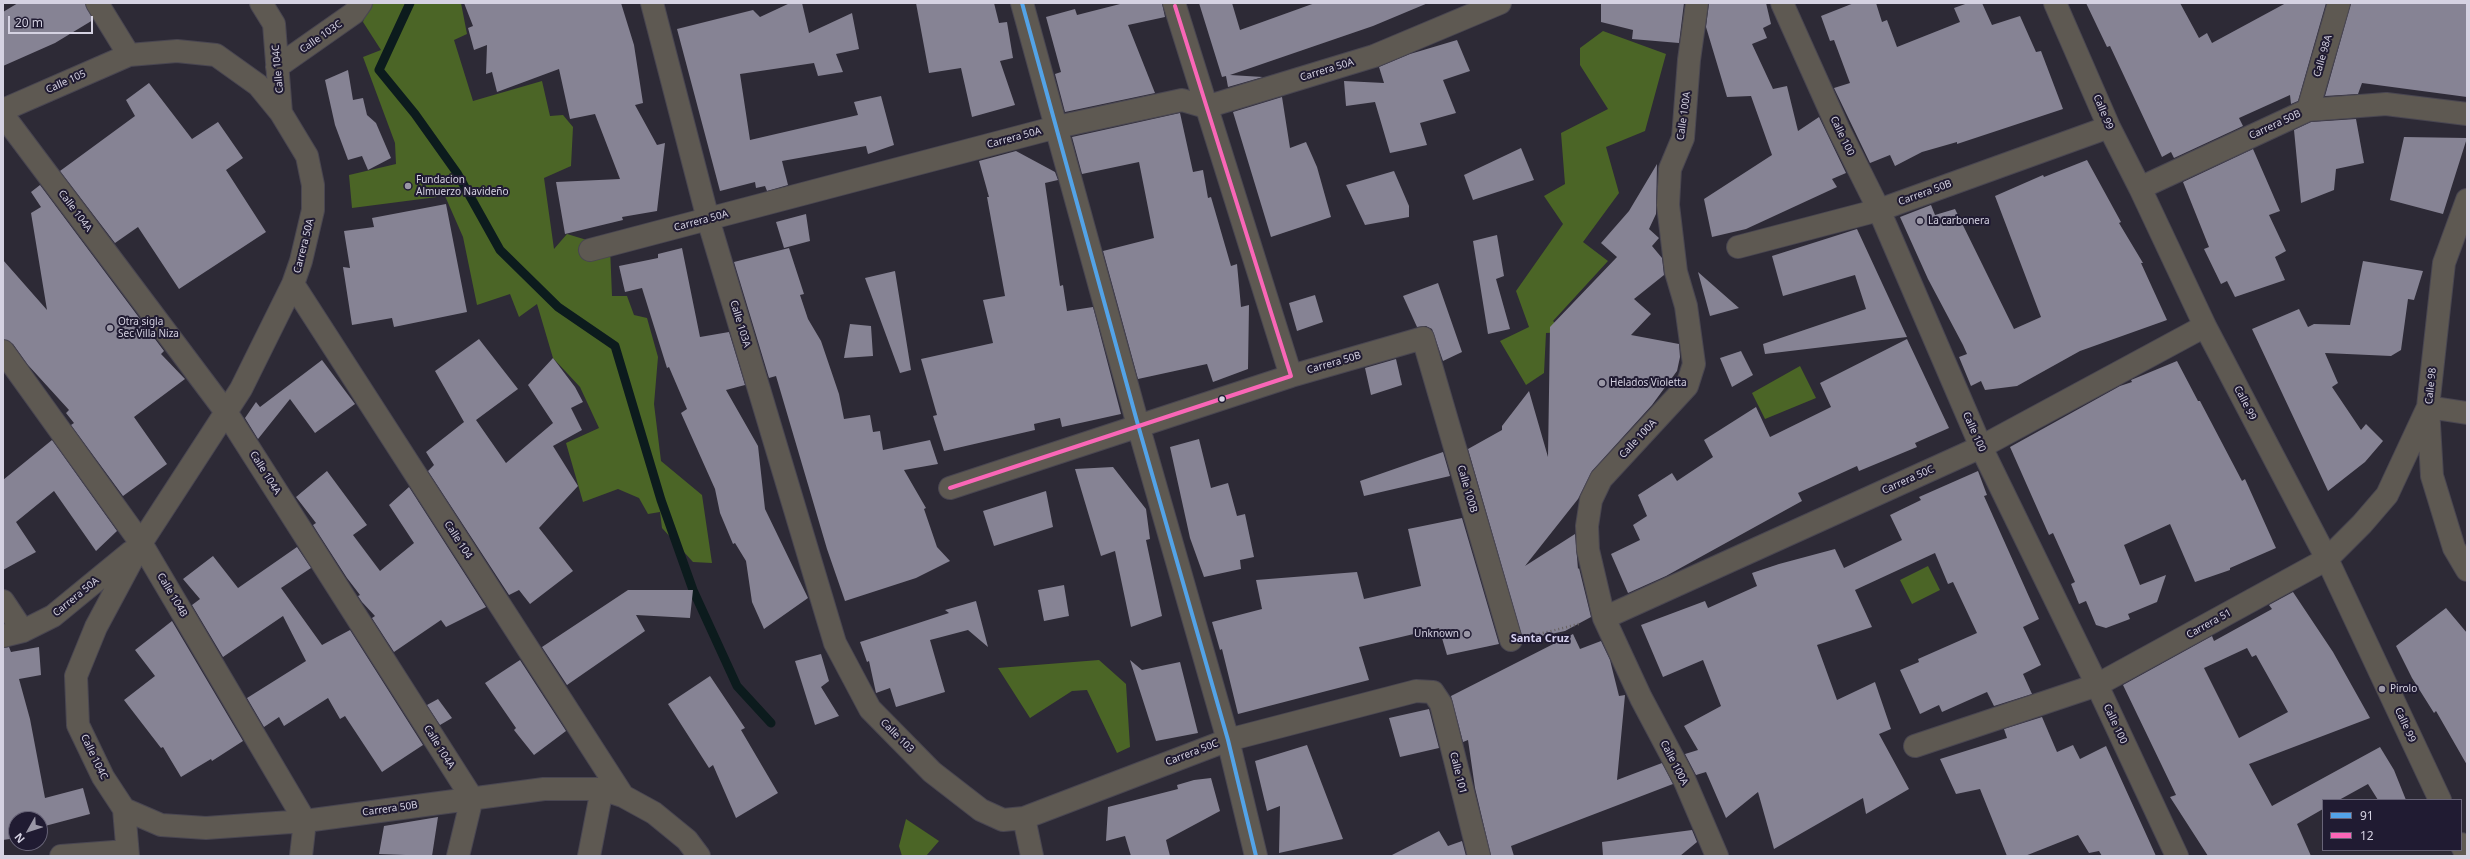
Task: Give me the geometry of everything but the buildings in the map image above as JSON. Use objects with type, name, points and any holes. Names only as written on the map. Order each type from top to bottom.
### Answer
[{"type":"street","points":[[97,3],[129,55]]},
{"type":"street","name":"Calle 104C","points":[[261,3],[274,24],[281,113]]},
{"type":"street","name":"Calle 103C","points":[[277,67],[354,13],[361,3]]},
{"type":"street","name":"Calle 103A","points":[[652,3],[708,219],[835,643]]},
{"type":"street","points":[[1022,3],[1138,425],[1228,740],[1256,856]]},
{"type":"street","points":[[1174,3],[1290,376]]},
{"type":"street","name":"Carrera 50A","points":[[590,250],[1057,127],[1182,100],[1206,107],[1374,56],[1500,3]]},
{"type":"street","name":"Calle 100A","points":[[1697,3],[1689,60],[1683,138],[1670,169],[1668,205],[1675,266],[1686,306],[1694,364],[1688,386],[1601,479],[1591,500],[1587,526],[1588,550],[1597,596],[1604,618],[1638,692],[1684,779],[1717,856]]},
{"type":"street","name":"Calle 100","points":[[1782,3],[1838,128],[1879,210],[1981,447],[2097,685],[2176,856]]},
{"type":"street","name":"Calle 99","points":[[2055,3],[2109,127],[2140,188],[2205,326],[2327,559],[2440,799]]},
{"type":"street","name":"Calle 98A","points":[[2308,110],[2339,3]]},
{"type":"street","name":"Carrera 50A","points":[[84,654],[141,543],[226,412],[293,284],[301,261],[313,210],[313,185],[307,156],[281,113],[258,85],[216,55],[177,51],[129,55]]},
{"type":"street","name":"Calle 105","points":[[3,110],[129,55]]},
{"type":"street","name":"Carrera 50B","points":[[2140,188],[2308,110],[2386,104],[2467,114]]},
{"type":"street","name":"Calle 104A","points":[[3,115],[226,412],[472,798]]},
{"type":"street","name":"Carrera 50B","points":[[1738,247],[1879,210],[2109,127]]},
{"type":"street","name":"Calle 98","points":[[2467,200],[2444,263],[2428,407],[2432,476],[2454,548],[2467,570]]},
{"type":"street","name":"Calle 104","points":[[293,284],[623,796]]},
{"type":"street","name":"Carrera 50C","points":[[1604,618],[1981,447],[2205,326]]},
{"type":"street","name":"Carrera 50B","points":[[950,488],[1290,376],[1422,338]]},
{"type":"street","name":"Calle 100B","points":[[1422,338],[1511,640]]},
{"type":"street","name":"Calle 104B","points":[[3,351],[141,543],[304,821]]},
{"type":"street","points":[[2428,407],[2467,413]]},
{"type":"street","name":"Carrera 51","points":[[1915,746],[2097,685],[2327,559],[2362,524],[2387,495],[2428,407]]},
{"type":"street","name":"Carrera 50A","points":[[13,634],[53,616],[141,543]]},
{"type":"street","points":[[3,601],[13,634]]},
{"type":"street","name":"Calle 103","points":[[835,643],[870,709],[932,772],[981,810]]},
{"type":"street","name":"Calle 104C","points":[[84,654],[76,676],[78,725],[103,777],[124,809],[128,854]]},
{"type":"street","name":"Carrera 50C","points":[[981,810],[1003,820],[1024,818],[1228,740],[1416,691],[1433,692]]},
{"type":"street","name":"Calle 101","points":[[1433,692],[1441,704],[1479,856]]},
{"type":"street","name":"Carrera 50B","points":[[124,809],[161,825],[206,828],[304,821],[544,789],[602,789],[623,796],[654,813],[687,840],[699,856]]},
{"type":"street","points":[[589,856],[602,789]]},
{"type":"street","points":[[458,856],[472,798]]},
{"type":"street","points":[[1024,818],[1032,856]]},
{"type":"street","points":[[301,856],[304,821]]},
{"type":"street","points":[[2462,846],[2467,856]]},
{"type":"street","points":[[61,856],[128,854]]},
{"type":"path","points":[[1511,640],[1604,618]]},
{"type":"green space","points":[[369,3],[461,3],[467,34],[454,40],[473,101],[542,81],[550,116],[563,115],[573,127],[571,166],[544,178],[554,249],[567,234],[610,247],[612,296],[627,296],[634,315],[647,318],[658,357],[654,404],[661,461],[702,495],[712,563],[693,562],[662,528],[660,512],[648,514],[639,498],[618,489],[583,502],[566,443],[599,428],[580,387],[553,358],[537,304],[519,317],[510,294],[477,305],[463,237],[445,196],[352,208],[349,175],[396,164],[395,143],[363,57],[381,50],[363,22]]},
{"type":"green space","points":[[1603,31],[1666,54],[1645,131],[1606,147],[1619,193],[1583,242],[1608,261],[1553,321],[1564,332],[1546,333],[1544,373],[1526,385],[1500,341],[1529,327],[1516,291],[1563,224],[1544,196],[1565,184],[1561,133],[1608,109],[1580,65],[1580,48]]},
{"type":"green space","points":[[1800,366],[1816,398],[1765,419],[1752,393]]},
{"type":"green space","points":[[1928,566],[1940,590],[1912,604],[1900,580]]},
{"type":"green space","points":[[1099,660],[1126,684],[1130,747],[1117,753],[1087,690],[1072,691],[1030,718],[998,668]]},
{"type":"green space","points":[[906,819],[939,841],[926,856],[902,856],[899,846]]},
{"type":"waterway","points":[[410,3],[379,70],[415,114],[457,173],[500,250],[558,307],[615,346],[661,500],[693,590],[737,686],[771,723]]},
{"type":"transit line","name":"91","points":[[1022,3],[1138,425],[1228,740],[1256,856]]},
{"type":"transit line","name":"12","points":[[950,488],[1291,376],[1175,6]]},
{"type":"place","name":"Fundacion Almuerzo Navideño","points":[[408,186]]},
{"type":"place","name":"La carbonera","points":[[1920,221]]},
{"type":"place","name":"Otra sigla Sec Villa Niza","points":[[110,328]]},
{"type":"place","name":"Helados Violetta","points":[[1602,383]]},
{"type":"place","name":"Unknown","points":[[1467,634]]},
{"type":"place","name":"Pirolo","points":[[2382,689]]},
{"type":"district","name":"Santa Cruz","points":[[1540,639]]}]
